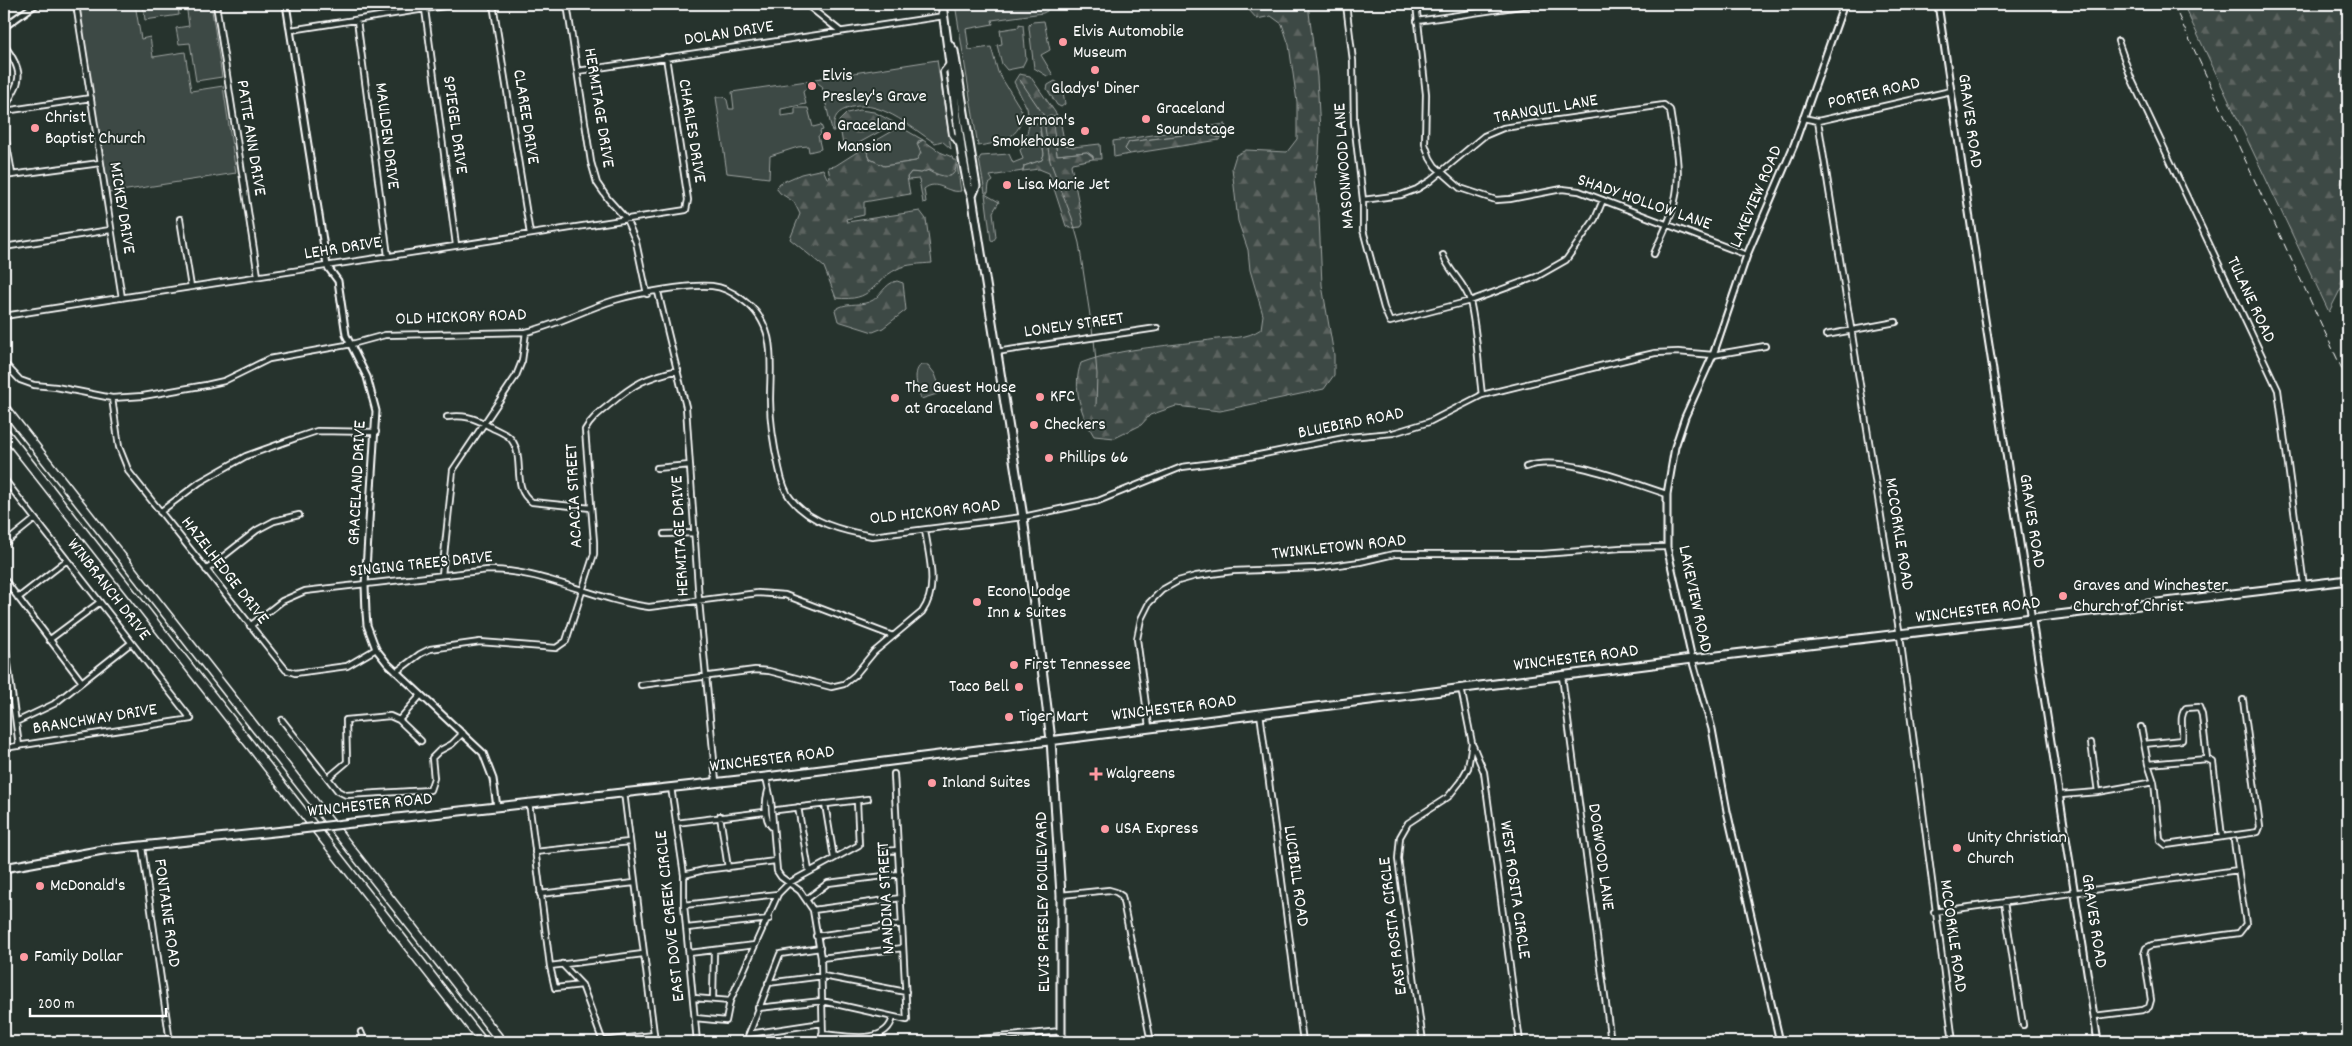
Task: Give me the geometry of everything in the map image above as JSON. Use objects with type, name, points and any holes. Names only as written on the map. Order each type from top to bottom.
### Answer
[{"type":"highway","points":[[4,407],[502,1042]]},
{"type":"highway","points":[[4,431],[483,1042]]},
{"type":"main road","name":"ELVIS PRESLEY BOULEVARD","points":[[942,4],[961,146],[968,186],[972,196],[1023,517],[1051,740],[1061,895],[1061,1042]]},
{"type":"main road","name":"ELVIS PRESLEY BOULEVARD","points":[[948,43],[954,51],[976,186],[972,196]]},
{"type":"main road","name":"WINCHESTER ROAD","points":[[4,868],[103,850],[766,777],[1692,659],[1900,636],[2348,580]]},
{"type":"street","points":[[4,27],[36,4]]},
{"type":"street","name":"MICKEY DRIVE","points":[[76,4],[122,298]]},
{"type":"street","name":"PATTE ANN DRIVE","points":[[216,4],[258,276]]},
{"type":"street","name":"GRACELAND DRIVE","points":[[286,4],[327,266],[338,282],[346,335],[367,377],[376,411],[365,585],[367,625],[376,649],[396,672],[483,753],[493,779],[497,807]]},
{"type":"street","points":[[290,30],[458,4]]},
{"type":"street","name":"CLAREE DRIVE","points":[[493,4],[530,234]]},
{"type":"street","name":"HERMITAGE DRIVE","points":[[567,4],[591,162],[595,176],[608,199],[626,219],[636,242],[647,294]]},
{"type":"street","points":[[806,4],[840,31]]},
{"type":"street","name":"MASONWOOD LANE","points":[[1346,4],[1353,61],[1354,122],[1363,200],[1363,230],[1384,308],[1390,322],[1470,301]]},
{"type":"street","name":"SHADY HOLLOW LANE","points":[[1416,4],[1426,94],[1425,144],[1430,158],[1460,188],[1496,200],[1562,189],[1578,191],[1747,255]]},
{"type":"street","points":[[1417,21],[1536,4]]},
{"type":"street","name":"LAKEVIEW ROAD","points":[[1780,1042],[1727,811],[1712,729],[1692,659],[1667,547],[1668,494],[1675,447],[1685,417],[1712,355],[1747,255],[1803,118],[1844,4]]},
{"type":"street","name":"GRAVES ROAD","points":[[1938,4],[2098,1042]]},
{"type":"street","name":"SPIEGEL DRIVE","points":[[425,9],[456,245]]},
{"type":"street","name":"DOLAN DRIVE","points":[[578,70],[944,16]]},
{"type":"street","name":"MAULDEN DRIVE","points":[[356,20],[388,256]]},
{"type":"street","name":"TULANE ROAD","points":[[2118,41],[2132,78],[2278,390],[2304,586]]},
{"type":"street","points":[[4,45],[17,64],[19,80],[5,111],[4,124],[12,175]]},
{"type":"street","name":"CHARLES DRIVE","points":[[666,57],[688,200],[686,210]]},
{"type":"street","name":"PORTER ROAD","points":[[1803,118],[1818,121],[1950,91]]},
{"type":"street","points":[[5,111],[91,98]]},
{"type":"street","name":"TRANQUIL LANE","points":[[1363,200],[1401,195],[1417,189],[1442,172],[1484,136],[1503,128],[1664,105],[1670,110],[1677,170],[1675,201],[1666,224]]},
{"type":"street","name":"MCCORKLE ROAD","points":[[1818,121],[1900,636],[1934,912],[1953,1042]]},
{"type":"street","points":[[4,176],[100,163]]},
{"type":"street","points":[[1470,301],[1536,277],[1566,260],[1595,218],[1603,200]]},
{"type":"street","name":"LEHR DRIVE","points":[[4,316],[686,210]]},
{"type":"street","points":[[180,219],[191,287]]},
{"type":"street","points":[[1654,254],[1666,224]]},
{"type":"street","points":[[4,247],[110,230]]},
{"type":"street","points":[[1443,255],[1446,264],[1462,282],[1470,301],[1482,395]]},
{"type":"street","name":"OLD HICKORY ROAD","points":[[4,363],[20,380],[34,385],[56,387],[112,398],[143,396],[224,381],[269,359],[352,344],[385,334],[526,332],[544,328],[615,300],[658,292],[714,286],[732,292],[750,305],[764,324],[771,342],[770,401],[776,458],[782,483],[790,498],[816,520],[850,532],[872,536],[1023,517]]},
{"type":"street","name":"HERMITAGE DRIVE","points":[[658,292],[686,407],[696,532],[698,602],[716,782]]},
{"type":"street","points":[[1826,335],[1896,322]]},
{"type":"street","name":"LONELY STREET","points":[[996,352],[1157,328]]},
{"type":"street","points":[[442,575],[453,470],[516,376],[522,361],[526,332]]},
{"type":"street","name":"BLUEBIRD ROAD","points":[[1023,517],[1098,501],[1182,467],[1229,461],[1349,437],[1393,434],[1428,422],[1482,395],[1655,353],[1678,352],[1712,355],[1766,346]]},
{"type":"street","name":"ACACIA STREET","points":[[396,672],[420,654],[438,648],[480,642],[556,648],[566,641],[594,554],[586,430],[590,421],[632,385],[654,376],[678,370]]},
{"type":"street","name":"HAZELHEDGE DRIVE","points":[[112,398],[119,448],[129,472],[286,670],[295,674],[347,666],[376,649]]},
{"type":"street","points":[[447,417],[460,415],[471,417],[507,436],[514,445],[518,455],[520,488],[524,497],[532,502],[591,508]]},
{"type":"street","points":[[160,512],[200,482],[246,456],[318,431],[376,432]]},
{"type":"street","points":[[1526,467],[1549,462],[1566,464],[1668,494]]},
{"type":"street","points":[[657,468],[690,465]]},
{"type":"street","name":"WINBRANCH DRIVE","points":[[4,479],[191,719]]},
{"type":"street","points":[[206,570],[257,530],[274,521],[299,515]]},
{"type":"street","points":[[4,544],[35,519]]},
{"type":"street","points":[[641,686],[755,670],[769,671],[832,687],[844,684],[855,675],[874,652],[922,612],[930,598],[932,581],[925,530]]},
{"type":"street","points":[[664,534],[696,532]]},
{"type":"street","name":"TWINKLETOWN ROAD","points":[[1148,727],[1137,639],[1141,619],[1149,603],[1162,590],[1178,581],[1196,576],[1233,571],[1316,568],[1360,562],[1394,554],[1542,554],[1667,547]]},
{"type":"street","points":[[18,598],[67,560]]},
{"type":"street","name":"SINGING TREES DRIVE","points":[[250,626],[291,596],[305,591],[442,575],[507,570],[534,575],[631,605],[648,607],[758,593],[785,595],[892,636]]},
{"type":"street","points":[[4,580],[82,682]]},
{"type":"street","points":[[49,640],[100,602]]},
{"type":"street","points":[[4,634],[19,746]]},
{"type":"street","points":[[16,722],[43,711],[131,642]]},
{"type":"street","name":"DOGWOOD LANE","points":[[1562,676],[1612,1042]]},
{"type":"street","name":"EAST ROSITA CIRCLE","points":[[1423,1042],[1398,859],[1400,837],[1408,822],[1448,796],[1460,782],[1469,763],[1472,743],[1461,688]]},
{"type":"street","points":[[399,720],[421,695]]},
{"type":"street","points":[[2142,727],[2148,764],[2154,782],[2160,840],[2166,845],[2258,832],[2260,827],[2244,700]]},
{"type":"street","points":[[2144,744],[2182,740],[2181,716],[2184,710],[2186,708],[2199,708],[2202,715],[2207,759]]},
{"type":"street","name":"LUCIBILL ROAD","points":[[1260,714],[1304,1042]]},
{"type":"street","points":[[328,778],[347,762],[345,722],[352,718],[392,716],[399,720],[421,741]]},
{"type":"street","name":"BRANCHWAY DRIVE","points":[[4,748],[191,719]]},
{"type":"street","points":[[282,720],[340,793],[346,795],[428,791],[432,788],[434,781],[431,762],[434,754],[449,746],[463,733]]},
{"type":"street","name":"WEST ROSITA CIRCLE","points":[[1472,743],[1484,772],[1520,1042]]},
{"type":"street","points":[[2090,743],[2098,792]]},
{"type":"street","points":[[2148,764],[2207,759],[2213,762],[2222,837]]},
{"type":"street","name":"NANDINA STREET","points":[[893,1017],[907,1020],[894,774]]},
{"type":"street","points":[[766,777],[768,790],[766,801],[770,811],[768,822],[771,826],[778,874],[807,899],[813,910],[823,976],[823,1042]]},
{"type":"street","points":[[2060,795],[2098,792],[2154,782]]},
{"type":"street","name":"EAST DOVE CREEK CIRCLE","points":[[671,787],[684,875],[684,905],[697,1042]]},
{"type":"street","points":[[624,792],[654,1042]]},
{"type":"street","points":[[676,823],[868,799]]},
{"type":"street","points":[[695,1018],[726,1021],[730,1001],[778,894],[789,883],[859,845],[857,801]]},
{"type":"street","points":[[529,802],[550,966],[555,988],[582,984]]},
{"type":"street","points":[[825,804],[834,858]]},
{"type":"street","points":[[798,807],[809,871]]},
{"type":"street","points":[[720,816],[728,868]]},
{"type":"street","points":[[535,852],[629,842]]},
{"type":"street","points":[[2094,1016],[2143,1010],[2149,1006],[2151,1000],[2144,954],[2146,948],[2152,945],[2238,933],[2243,930],[2246,924],[2234,842]]},
{"type":"street","name":"FONTAINE ROAD","points":[[142,847],[170,1042]]},
{"type":"street","points":[[884,851],[898,850]]},
{"type":"street","points":[[684,875],[775,862]]},
{"type":"street","points":[[1934,912],[2238,870]]},
{"type":"street","points":[[807,899],[828,883],[900,874]]},
{"type":"street","points":[[540,894],[634,883]]},
{"type":"street","points":[[1061,895],[1113,890],[1122,896],[1151,1042]]},
{"type":"street","points":[[684,905],[778,894]]},
{"type":"street","points":[[813,910],[901,898]]},
{"type":"street","points":[[2004,902],[2023,1025]]},
{"type":"street","points":[[687,928],[768,919]]},
{"type":"street","points":[[816,936],[902,924]]},
{"type":"street","points":[[689,952],[755,945]]},
{"type":"street","points":[[746,1042],[780,954],[820,948]]},
{"type":"street","points":[[821,958],[903,948]]},
{"type":"street","points":[[713,999],[714,950]]},
{"type":"street","points":[[550,966],[643,954]]},
{"type":"street","points":[[562,964],[582,984],[603,1042],[654,1035]]},
{"type":"street","points":[[768,983],[823,976],[906,992]]},
{"type":"street","points":[[694,998],[730,1001]]},
{"type":"street","points":[[758,1008],[822,1001],[893,1017],[888,1031],[878,1038],[822,1034]]},
{"type":"street","points":[[749,1034],[822,1023]]},
{"type":"street","points":[[950,1042],[1061,1031]]},
{"type":"street","points":[[361,1032],[365,1042]]},
{"type":"green space","points":[[79,4],[135,4],[141,39],[150,37],[153,57],[185,52],[191,91],[223,86],[236,173],[108,193]]},
{"type":"green space","points":[[143,4],[178,4],[179,15],[145,20]]},
{"type":"green space","points":[[186,4],[211,4],[222,77],[196,81],[190,43],[179,44],[176,28],[189,26]]},
{"type":"green space","points":[[955,4],[1049,4],[1047,11],[1043,13],[992,20],[993,24],[966,29],[969,50],[991,47],[998,72],[1022,111],[1019,127],[1009,138],[1002,141],[978,146]]},
{"type":"green space","points":[[1250,4],[1308,4],[1317,77],[1320,132],[1319,154],[1314,180],[1319,217],[1322,285],[1334,355],[1334,375],[1324,389],[1220,411],[1176,406],[1150,415],[1141,425],[1115,438],[1094,436],[1085,419],[1079,401],[1077,382],[1081,363],[1131,350],[1245,336],[1261,329],[1263,315],[1250,270],[1248,250],[1238,221],[1232,168],[1236,155],[1246,150],[1287,152],[1297,139],[1297,102],[1289,45],[1282,24],[1271,16],[1257,19],[1249,10]]},
{"type":"green space","points":[[2183,4],[2348,4],[2348,287],[2341,288],[2329,312]]},
{"type":"green space","points":[[1044,21],[1050,50],[1041,55],[1053,75],[1047,76],[1034,68],[1029,28],[1032,22]]},
{"type":"green space","points":[[1019,24],[1023,25],[1026,59],[1022,67],[1007,70],[1002,64],[997,45],[1002,44],[1000,30],[1019,27]]},
{"type":"green space","points":[[937,60],[951,149],[942,141],[935,143],[893,115],[869,107],[858,106],[842,111],[836,117],[834,131],[832,131],[822,86],[815,79]]},
{"type":"green space","points":[[1019,74],[1030,76],[1057,115],[1029,120],[1027,108],[1014,82]]},
{"type":"green space","points":[[807,81],[809,84],[803,92],[806,104],[781,109],[781,116],[795,114],[795,108],[808,108],[813,127],[821,125],[823,130],[820,131],[821,135],[818,136],[821,149],[809,152],[808,146],[798,147],[770,156],[769,178],[727,173],[716,97],[724,97],[727,100],[729,109],[734,109],[732,92]]},
{"type":"green space","points":[[1055,81],[1062,86],[1065,104],[1061,107],[1057,105],[1047,89],[1048,85]]},
{"type":"green space","points":[[860,110],[874,112],[893,122],[888,127],[848,149],[843,145],[839,121],[847,113]]},
{"type":"green space","points":[[1057,118],[1060,120],[1065,145],[1073,147],[1100,144],[1101,159],[1093,159],[1093,156],[1087,152],[1057,155],[1055,139],[1040,131],[1044,154],[1042,160],[1024,166],[1023,171],[990,176],[993,181],[989,184],[988,193],[985,193],[979,159],[981,156],[1009,154],[1013,163],[1023,159],[1020,150],[1024,146],[1029,125]]},
{"type":"green space","points":[[1041,123],[1053,124],[1057,155],[1087,152],[1093,157],[1093,159],[1072,163],[1071,165],[1083,224],[1081,227],[1070,228],[1066,226],[1049,173],[1039,169],[1023,171],[1024,166],[1042,160],[1044,154],[1040,127]]},
{"type":"green space","points":[[1225,124],[1226,130],[1220,138],[1199,131],[1191,134],[1129,142],[1125,149],[1130,154],[1114,157],[1113,141]]},
{"type":"green space","points":[[898,128],[904,129],[923,140],[918,141],[920,157],[916,161],[884,166],[870,159],[865,147]]},
{"type":"green space","points":[[1199,131],[1220,138],[1219,140],[1130,154],[1125,149],[1129,142],[1191,134]]},
{"type":"green space","points":[[923,140],[940,152],[952,157],[953,160],[956,160],[956,167],[952,175],[943,176],[929,170],[921,173],[911,172],[907,177],[910,194],[864,202],[864,215],[846,219],[847,222],[920,211],[926,219],[932,263],[901,267],[888,274],[865,294],[858,297],[836,298],[824,267],[790,239],[800,214],[794,202],[777,189],[778,184],[801,174],[823,169],[827,178],[830,178],[828,167],[835,166],[865,147],[870,159],[884,166],[916,161],[921,153],[917,144]]},
{"type":"green space","points":[[957,165],[961,191],[933,185],[929,186],[924,189],[926,202],[923,203],[919,179],[908,180],[907,177],[911,172],[921,173],[927,170],[936,175]]},
{"type":"green space","points":[[985,194],[999,202],[993,212],[996,237],[993,241],[991,240]]},
{"type":"green space","points":[[893,282],[903,283],[906,310],[883,328],[873,332],[838,321],[835,310],[847,305],[869,302]]},
{"type":"green space","points":[[921,365],[928,365],[935,374],[940,388],[937,394],[921,399],[917,387],[916,373]]},
{"type":"waterway","points":[[1020,80],[1043,114],[1050,161],[1072,218],[1079,243],[1093,335]]},
{"type":"waterway","points":[[1094,339],[1097,374],[1096,406]]},
{"type":"railway","points":[[2173,4],[2348,382]]},
{"type":"place","name":"Elvis Automobile Museum","points":[[1063,42]]},
{"type":"place","name":"Gladys' Diner","points":[[1095,70]]},
{"type":"place","name":"Elvis Presley's Grave","points":[[812,86]]},
{"type":"place","name":"Graceland Soundstage","points":[[1146,119]]},
{"type":"place","name":"Christ Baptist Church","points":[[35,128]]},
{"type":"place","name":"Vernon's Smokehouse","points":[[1085,131]]},
{"type":"place","name":"Graceland Mansion","points":[[827,136]]},
{"type":"place","name":"Lisa Marie Jet","points":[[1007,185]]},
{"type":"place","name":"KFC","points":[[1040,397]]},
{"type":"place","name":"The Guest House at Graceland","points":[[895,398]]},
{"type":"place","name":"Checkers","points":[[1034,425]]},
{"type":"place","name":"Phillips 66","points":[[1049,458]]},
{"type":"place","name":"Graves and Winchester Church of Christ","points":[[2063,596]]},
{"type":"place","name":"Econo Lodge Inn & Suites","points":[[977,602]]},
{"type":"place","name":"First Tennessee","points":[[1014,665]]},
{"type":"place","name":"Taco Bell","points":[[1019,687]]},
{"type":"place","name":"Tiger Mart","points":[[1009,717]]},
{"type":"place","name":"Walgreens","points":[[1096,774]]},
{"type":"place","name":"Inland Suites","points":[[932,783]]},
{"type":"place","name":"USA Express","points":[[1105,829]]},
{"type":"place","name":"Unity Christian Church","points":[[1957,848]]},
{"type":"place","name":"McDonald's","points":[[40,886]]},
{"type":"place","name":"Family Dollar","points":[[24,957]]}]
